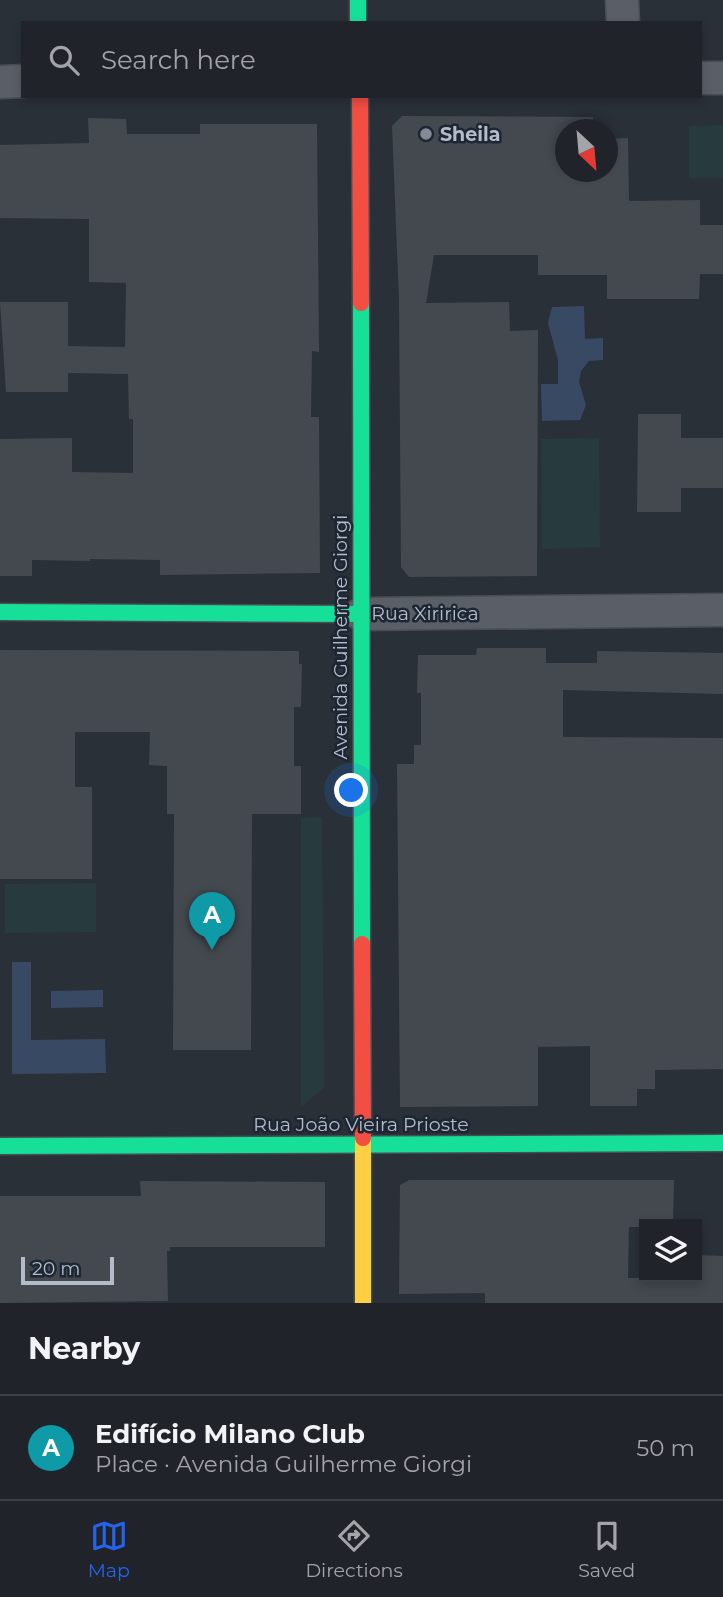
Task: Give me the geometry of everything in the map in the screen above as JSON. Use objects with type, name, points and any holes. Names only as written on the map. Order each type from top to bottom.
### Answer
[{"type":"street","points":[[358,0],[358,21]]},
{"type":"street","points":[[622,0],[623,21]]},
{"type":"street","points":[[702,78],[723,78]]},
{"type":"street","points":[[0,82],[21,81]]},
{"type":"street","name":"Avenida Guilherme Giorgi","points":[[360,98],[363,1303]]},
{"type":"street","name":"Rua Xiririca","points":[[0,612],[361,614],[723,610]]},
{"type":"street","name":"Rua João Vieira Prioste","points":[[0,1146],[723,1143]]},
{"type":"green space","points":[[723,125],[723,178],[689,178],[689,126]]},
{"type":"green space","points":[[599,438],[600,547],[542,549],[541,439]]},
{"type":"green space","points":[[322,817],[324,1088],[301,1107],[301,818]]},
{"type":"green space","points":[[96,883],[96,932],[5,933],[5,884]]},
{"type":"water","points":[[584,306],[585,339],[603,338],[603,360],[589,361],[581,371],[579,382],[586,405],[580,420],[542,421],[541,384],[558,384],[558,360],[548,323],[552,307]]},
{"type":"water","points":[[12,962],[31,962],[31,1040],[105,1039],[106,1073],[12,1074]]},
{"type":"water","points":[[103,990],[103,1007],[51,1008],[51,991]]},
{"type":"building","points":[[402,116],[593,117],[555,119],[555,182],[618,182],[618,138],[628,138],[629,201],[700,200],[700,225],[723,225],[723,274],[700,274],[699,299],[607,299],[607,275],[538,275],[538,255],[434,255],[426,303],[509,302],[510,331],[538,330],[537,576],[409,577],[401,567],[399,300],[392,126]]},
{"type":"building","points":[[88,118],[126,119],[127,134],[200,134],[200,124],[317,124],[319,352],[312,351],[311,417],[319,417],[320,573],[160,575],[160,560],[90,559],[32,560],[32,576],[0,576],[0,439],[72,438],[72,472],[133,473],[133,419],[129,419],[128,374],[68,373],[68,392],[6,392],[0,302],[68,302],[68,346],[125,347],[126,283],[89,282],[89,219],[0,218],[0,145],[89,143]]},
{"type":"building","points":[[638,414],[681,414],[681,438],[723,438],[723,488],[681,488],[681,512],[637,512]]},
{"type":"building","points":[[477,648],[546,648],[546,663],[597,663],[597,651],[723,653],[723,694],[563,690],[563,737],[723,738],[723,1069],[655,1070],[655,1089],[637,1089],[637,1106],[590,1106],[590,1046],[538,1047],[538,1106],[400,1107],[397,764],[414,764],[414,745],[421,745],[421,693],[417,693],[418,655],[476,655]]},
{"type":"building","points":[[0,650],[299,651],[299,664],[302,664],[301,707],[294,707],[294,766],[301,766],[301,814],[252,814],[251,1050],[173,1050],[174,814],[167,814],[167,766],[149,765],[150,732],[75,732],[75,787],[92,787],[92,879],[0,879]]},
{"type":"building","points":[[409,1180],[674,1180],[673,1219],[639,1219],[639,1227],[629,1227],[628,1278],[639,1278],[639,1282],[702,1282],[702,1255],[723,1256],[723,1303],[485,1303],[485,1293],[399,1294],[400,1185]]},
{"type":"building","points":[[140,1181],[325,1182],[325,1247],[170,1247],[170,1251],[167,1251],[168,1301],[0,1303],[0,1196],[141,1196]]},
{"type":"traffic: fast","points":[[358,0],[358,21]]},
{"type":"traffic: fast","points":[[361,303],[362,944]]},
{"type":"traffic: fast","points":[[0,612],[361,614]]},
{"type":"traffic: fast","points":[[0,1146],[723,1143]]},
{"type":"traffic: slow","points":[[363,1138],[363,1303]]},
{"type":"traffic: jam","points":[[360,98],[361,303]]},
{"type":"traffic: jam","points":[[362,944],[363,1138]]},
{"type":"place","name":"Sheila","points":[[426,134]]},
{"type":"place","name":"Edifício Milano Club","points":[[212,950]]}]
